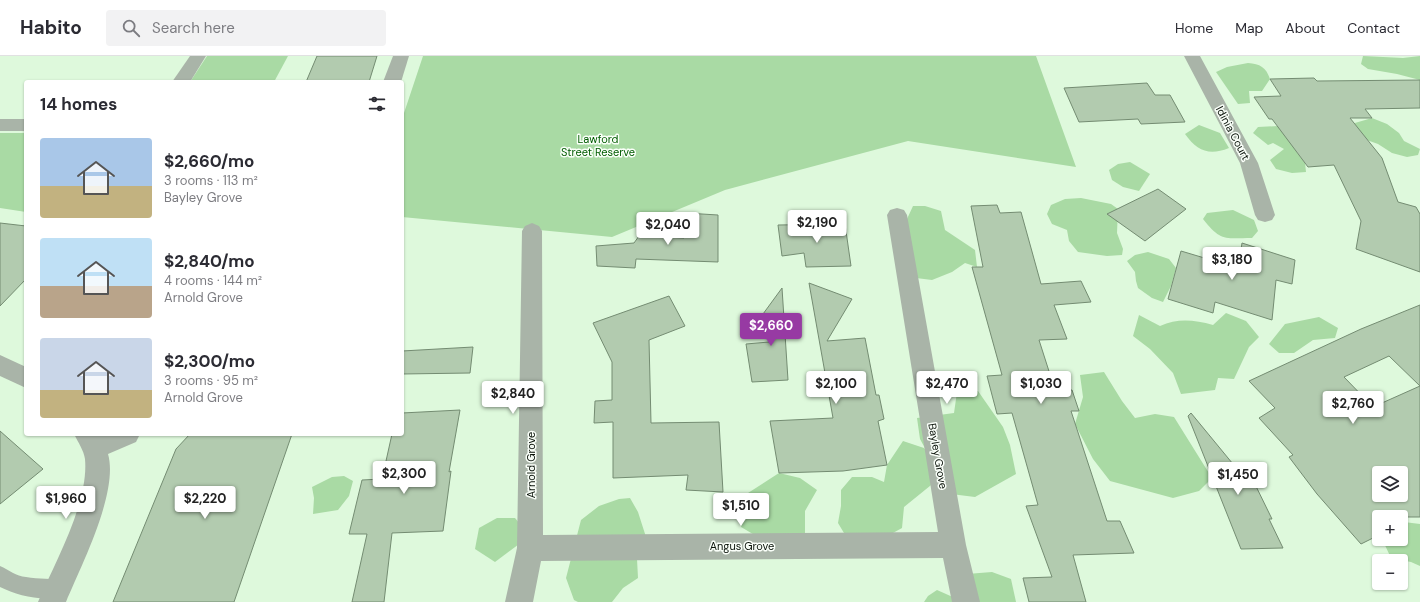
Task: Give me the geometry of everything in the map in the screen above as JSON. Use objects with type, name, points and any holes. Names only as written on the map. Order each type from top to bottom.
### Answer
[{"type":"street","points":[[182,80],[198,56]]},
{"type":"street","points":[[393,80],[401,56]]},
{"type":"street","name":"Idinia Court","points":[[1192,56],[1249,163],[1265,215]]},
{"type":"street","points":[[0,125],[24,125]]},
{"type":"street","name":"Bayley Grove","points":[[897,215],[953,545],[966,602]]},
{"type":"street","name":"Arnold Grove","points":[[519,602],[530,548],[532,231]]},
{"type":"street","points":[[0,365],[24,377]]},
{"type":"street","points":[[54,596],[84,526],[96,488],[97,459],[90,442],[118,436]]},
{"type":"street","name":"Angus Grove","points":[[530,548],[953,545]]},
{"type":"lane","points":[[0,576],[17,585],[33,588],[54,596]]},
{"type":"green space","points":[[207,56],[288,56],[275,80],[191,80]]},
{"type":"green space","name":"Lawford Street Reserve","points":[[423,56],[1036,56],[1076,167],[908,141],[725,190],[612,237],[404,217],[404,113]]},
{"type":"green space","points":[[1363,56],[1403,58],[1420,56],[1420,80],[1368,69],[1361,64]]},
{"type":"green space","points":[[1248,63],[1256,64],[1262,67],[1267,72],[1270,79],[1262,91],[1249,91],[1250,103],[1238,104],[1216,72],[1227,67]]},
{"type":"green space","points":[[1372,118],[1387,124],[1399,133],[1404,141],[1420,149],[1418,155],[1407,157],[1392,153],[1378,144],[1364,139],[1348,125]]},
{"type":"green space","points":[[1199,125],[1220,133],[1229,148],[1209,152],[1199,148],[1185,134]]},
{"type":"green space","points":[[1278,126],[1301,147],[1296,151],[1305,163],[1306,172],[1292,173],[1276,169],[1270,160],[1284,149],[1273,143],[1268,145],[1253,133],[1258,127]]},
{"type":"green space","points":[[0,133],[24,133],[24,212],[0,208]]},
{"type":"green space","points":[[1130,162],[1150,174],[1139,191],[1123,187],[1112,180],[1109,170],[1118,164]]},
{"type":"green space","points":[[1081,198],[1111,204],[1118,209],[1117,233],[1123,249],[1122,255],[1107,256],[1078,252],[1069,241],[1067,230],[1052,224],[1047,214],[1051,205],[1065,199]]},
{"type":"green space","points":[[913,206],[925,206],[941,211],[945,230],[975,250],[977,267],[965,263],[952,272],[932,280],[916,278],[907,219]]},
{"type":"green space","points":[[1233,210],[1254,220],[1258,231],[1252,238],[1224,237],[1214,232],[1203,219],[1207,213]]},
{"type":"green space","points":[[1148,252],[1169,259],[1176,268],[1171,286],[1163,302],[1152,298],[1138,288],[1135,272],[1127,261],[1135,255]]},
{"type":"green space","points":[[1226,313],[1246,321],[1259,337],[1249,347],[1234,379],[1218,378],[1215,390],[1181,394],[1173,373],[1150,349],[1133,336],[1139,315],[1160,326],[1167,323],[1180,321],[1199,322],[1213,325]]},
{"type":"green space","points":[[1319,317],[1338,328],[1335,338],[1313,340],[1294,353],[1279,353],[1269,344],[1285,324]]},
{"type":"green space","points":[[1104,372],[1122,401],[1135,418],[1155,414],[1174,417],[1212,478],[1199,491],[1173,498],[1110,481],[1093,459],[1075,424],[1083,397],[1080,375]]},
{"type":"green space","points":[[978,391],[1003,427],[1010,445],[1016,474],[975,497],[951,494],[941,477],[904,507],[902,528],[871,545],[847,538],[838,523],[841,506],[841,490],[852,477],[872,477],[884,482],[887,465],[903,441],[924,448],[927,452],[920,439],[917,418],[954,413],[957,392]]},
{"type":"green space","points":[[779,473],[800,478],[817,490],[805,511],[805,533],[784,546],[763,540],[741,527],[743,509],[748,493]]},
{"type":"green space","points":[[344,476],[353,481],[349,496],[338,510],[313,514],[314,498],[312,487],[332,477]]},
{"type":"green space","points":[[630,498],[638,512],[646,537],[637,559],[638,578],[623,588],[612,602],[578,602],[574,600],[566,578],[581,520],[599,506],[619,499]]},
{"type":"green space","points":[[497,518],[515,518],[530,536],[495,562],[475,549],[479,528]]},
{"type":"green space","points":[[1408,522],[1420,524],[1420,566],[1408,561],[1408,554],[1389,554],[1385,546],[1408,546]]},
{"type":"green space","points":[[992,572],[1011,579],[1016,602],[968,602],[967,574]]},
{"type":"green space","points":[[937,590],[955,598],[957,602],[924,602],[928,596]]},
{"type":"building","points":[[317,56],[377,56],[370,80],[307,80]]},
{"type":"building","points":[[1314,78],[1317,81],[1420,80],[1420,108],[1365,109],[1372,118],[1350,118],[1382,158],[1398,202],[1416,207],[1420,214],[1420,272],[1356,249],[1361,221],[1334,165],[1308,167],[1272,119],[1269,119],[1254,97],[1281,96],[1270,79]]},
{"type":"building","points":[[1147,83],[1155,95],[1170,95],[1185,122],[1141,124],[1138,119],[1079,122],[1064,88]]},
{"type":"building","points":[[1158,189],[1186,209],[1145,241],[1107,214]]},
{"type":"building","points":[[997,205],[1000,213],[1021,212],[1041,284],[1081,281],[1091,302],[1054,305],[1067,339],[1039,340],[1055,390],[1072,390],[1079,411],[1071,411],[1107,521],[1120,521],[1134,553],[1073,555],[1086,602],[1029,602],[1023,578],[1052,577],[1026,506],[1038,505],[1012,413],[997,414],[987,376],[1002,375],[972,267],[983,267],[971,206]]},
{"type":"building","points":[[686,213],[718,215],[718,262],[636,259],[635,268],[597,266],[596,246],[634,243],[639,236],[684,238]]},
{"type":"building","points":[[0,223],[24,226],[24,281],[0,306]]},
{"type":"building","points":[[845,224],[851,266],[806,267],[804,253],[782,256],[778,225]]},
{"type":"building","points":[[1242,243],[1295,260],[1292,284],[1276,280],[1272,320],[1215,302],[1213,313],[1168,299],[1181,251],[1238,268]]},
{"type":"building","points":[[809,283],[852,299],[827,341],[865,338],[876,395],[879,395],[884,419],[878,421],[887,465],[843,471],[779,473],[770,421],[833,418]]},
{"type":"building","points":[[782,288],[788,380],[752,382],[746,344],[769,342],[763,314]]},
{"type":"building","points":[[669,296],[685,326],[649,340],[651,423],[719,422],[723,492],[686,490],[688,475],[613,478],[613,422],[594,423],[595,401],[612,400],[612,362],[593,323]]},
{"type":"building","points":[[1420,305],[1420,386],[1420,517],[1408,517],[1408,510],[1372,510],[1372,538],[1361,544],[1317,494],[1289,457],[1293,455],[1259,418],[1275,408],[1249,381],[1361,329]],"holes":[[[1389,356],[1420,386],[1373,407],[1344,377]]]},
{"type":"building","points":[[473,347],[470,373],[404,374],[404,351]]},
{"type":"building","points":[[460,410],[449,472],[451,471],[443,531],[392,533],[384,602],[352,602],[367,534],[349,534],[362,480],[382,479],[392,436],[404,436],[404,413]]},
{"type":"building","points":[[1191,413],[1242,475],[1250,474],[1272,519],[1269,519],[1283,548],[1241,549],[1188,416]]},
{"type":"building","points":[[0,431],[43,469],[0,504]]},
{"type":"building","points":[[188,436],[291,436],[234,602],[113,602],[176,449]]}]
